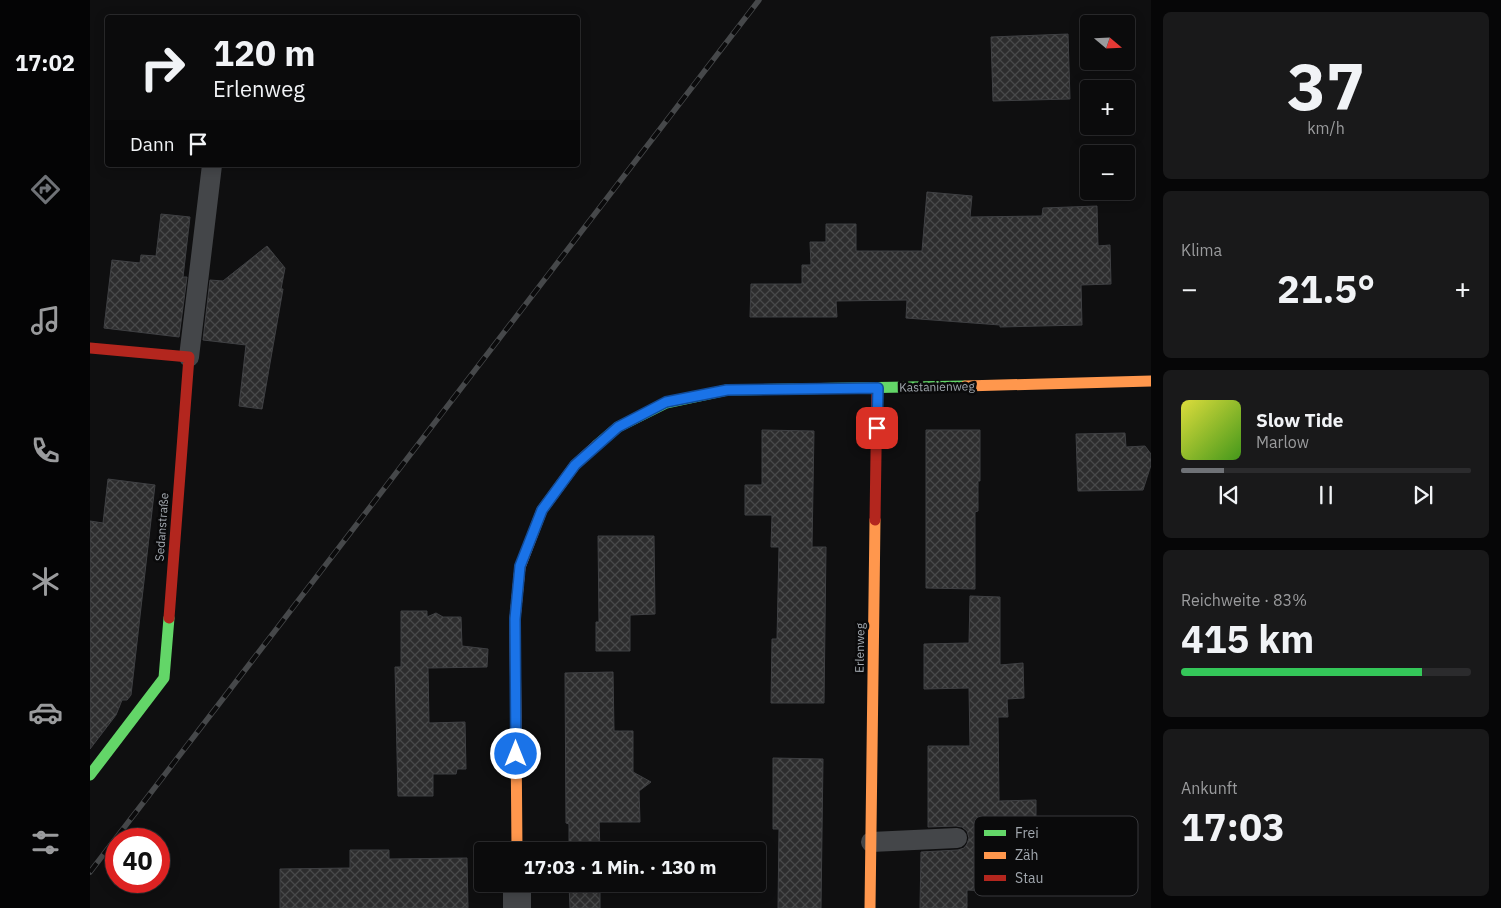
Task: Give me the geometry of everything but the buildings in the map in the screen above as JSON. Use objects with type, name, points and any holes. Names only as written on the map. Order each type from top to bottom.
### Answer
[{"type":"street","points":[[90,348],[189,357]]},
{"type":"street","name":"Sedanstraße","points":[[90,775],[164,678],[189,357]]},
{"type":"street","name":"Kastanienweg","points":[[517,842],[515,619],[520,566],[542,510],[575,465],[618,427],[666,402],[727,390],[1151,382]]},
{"type":"street","name":"Erlenweg","points":[[870,908],[878,388]]},
{"type":"street","points":[[517,892],[518,908]]},
{"type":"lane","points":[[189,357],[212,167]]},
{"type":"lane","points":[[871,842],[956,838]]},
{"type":"railway","points":[[90,872],[759,0]]},
{"type":"traffic: fast","points":[[597,445],[618,427],[666,403],[727,390],[965,386]]},
{"type":"traffic: fast","points":[[90,775],[164,678],[169,618]]},
{"type":"traffic: slow","points":[[965,386],[1151,381]]},
{"type":"traffic: slow","points":[[517,842],[515,619],[520,567],[542,510],[575,465],[597,445]]},
{"type":"traffic: slow","points":[[870,908],[875,520]]},
{"type":"traffic: jam","points":[[90,348],[189,357],[169,618]]},
{"type":"traffic: jam","points":[[875,520],[877,388]]},
{"type":"route","points":[[516,754],[515,619],[520,566],[542,510],[575,465],[618,427],[666,402],[727,390],[878,388],[877,428]]}]
